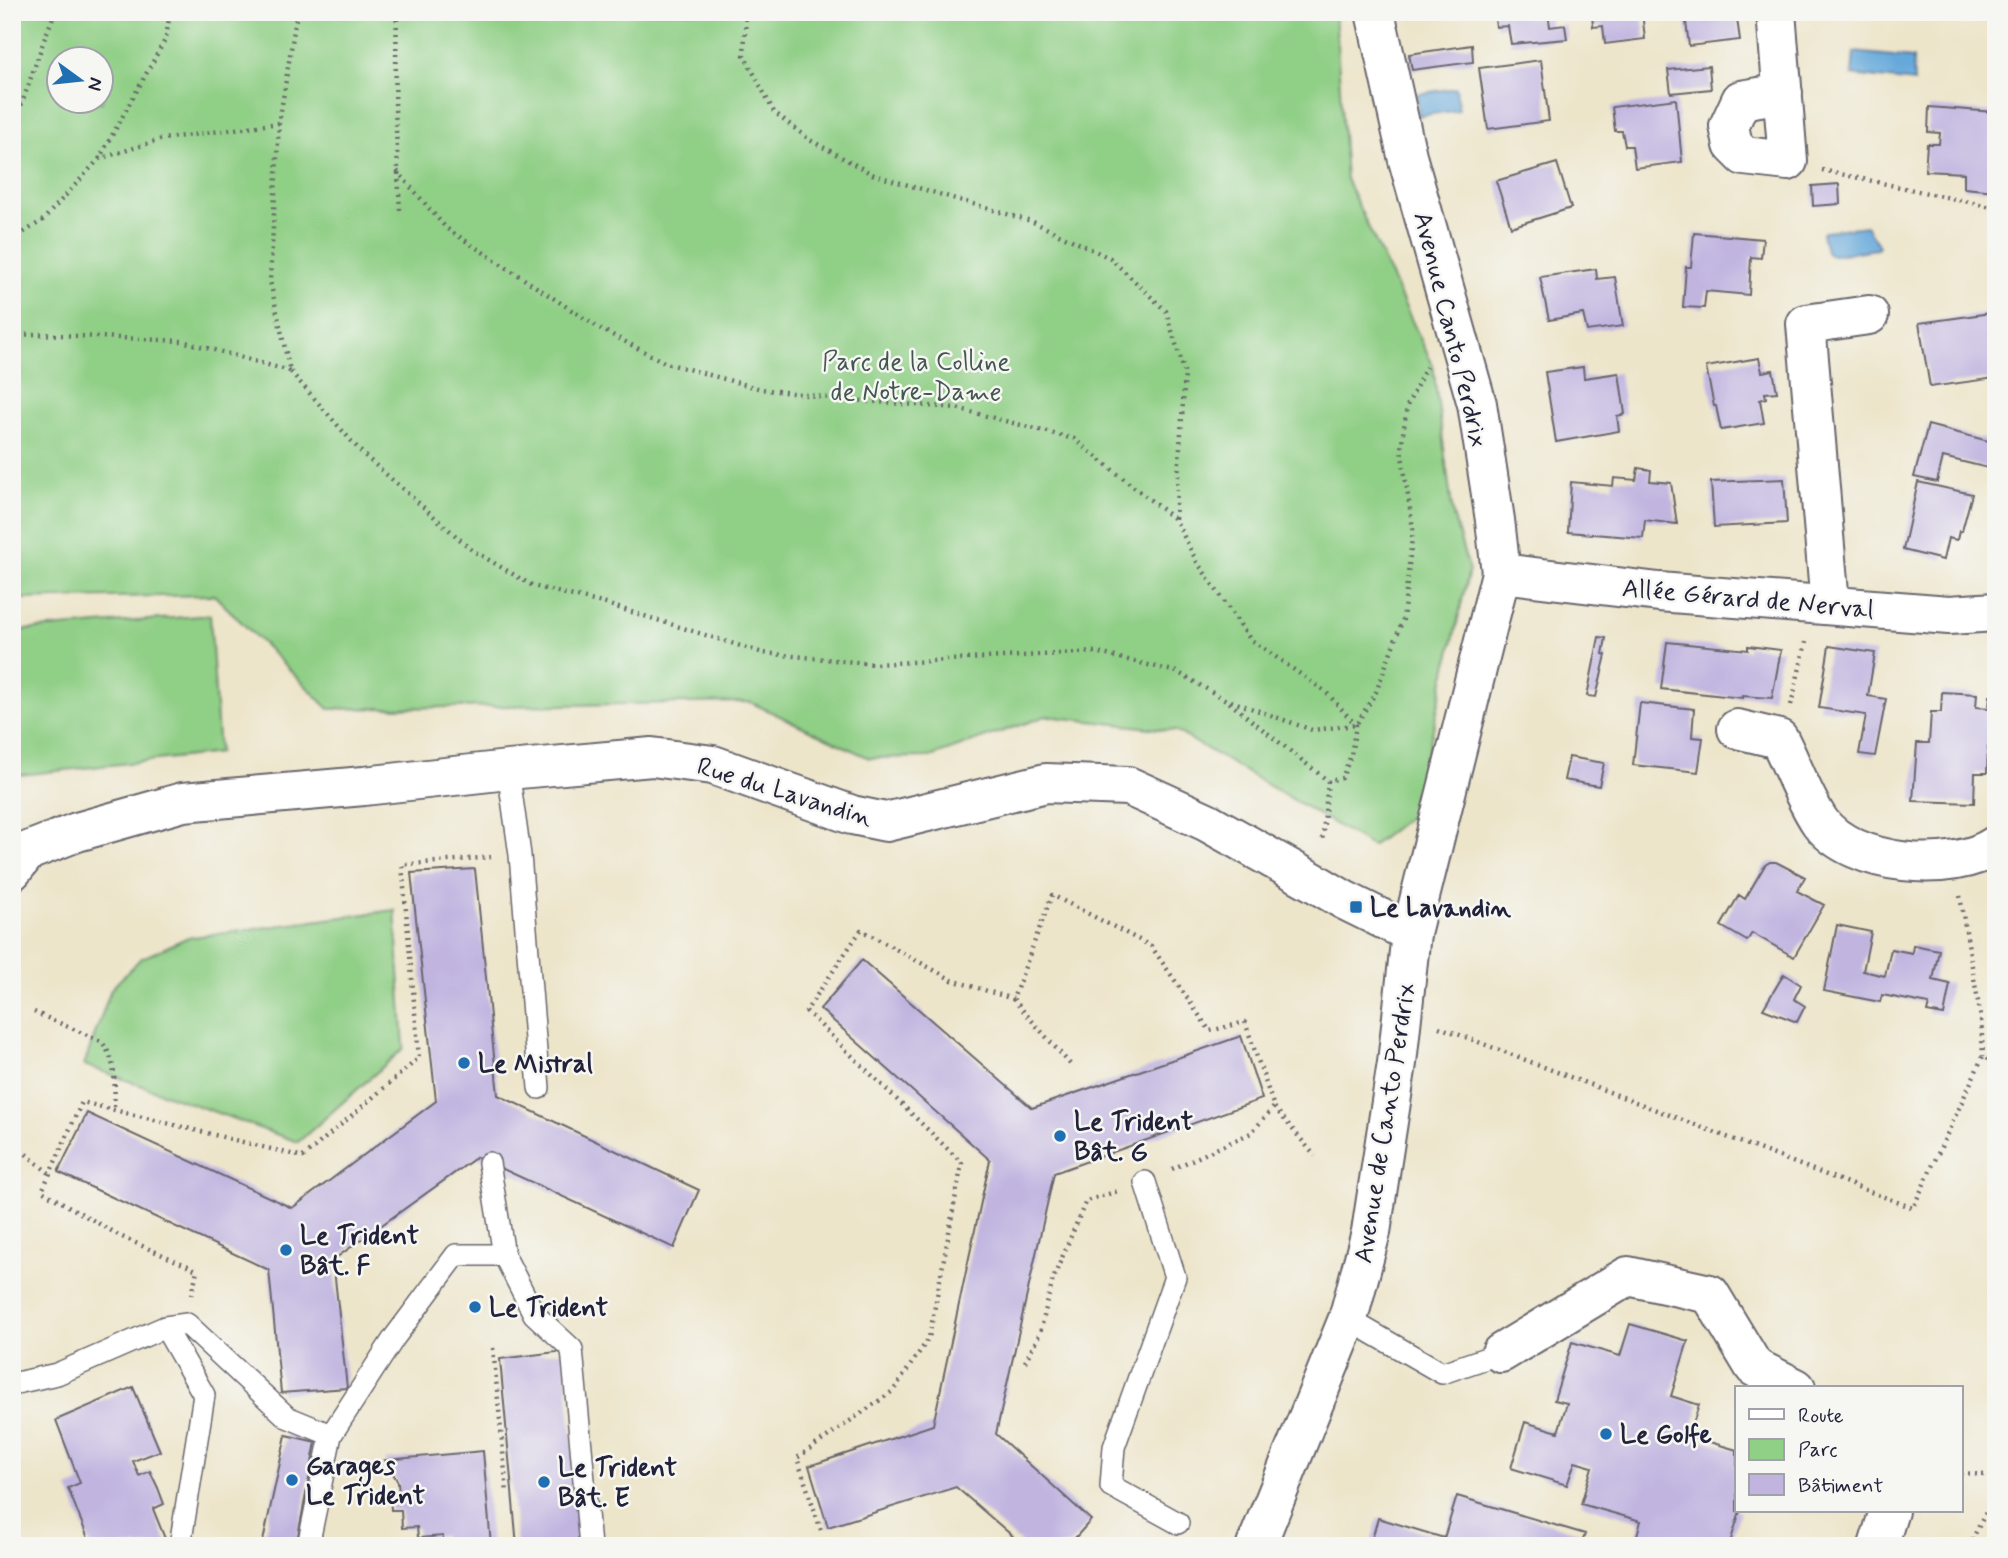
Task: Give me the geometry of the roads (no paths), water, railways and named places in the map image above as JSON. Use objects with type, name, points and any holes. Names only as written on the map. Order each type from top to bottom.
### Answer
[{"type":"street","name":"Avenue Canto Perdrix","points":[[1375,12],[1408,160],[1477,404],[1501,573],[1410,933]]},
{"type":"street","points":[[1776,12],[1783,93],[1788,160],[1744,156],[1733,145],[1730,126],[1741,100],[1783,93]]},
{"type":"street","points":[[1823,604],[1806,324],[1869,315]]},
{"type":"street","name":"Allée Gérard de Nerval","points":[[1501,573],[1659,592],[1949,615],[1996,612]]},
{"type":"street","points":[[1737,729],[1779,739],[1821,824],[1841,840],[1873,856],[1906,862],[1954,861],[1987,851],[1996,845]]},
{"type":"street","name":"Rue du Lavandin","points":[[12,871],[29,851],[77,832],[183,802],[652,757],[713,765],[852,815],[886,822],[1046,783],[1128,786],[1207,822],[1343,901],[1410,933]]},
{"type":"street","name":"Avenue de Canto Perdrix","points":[[1256,1546],[1348,1319],[1371,1233],[1397,1063],[1410,933]]},
{"type":"street","points":[[1501,1353],[1628,1276],[1710,1294],[1754,1367],[1792,1386]]},
{"type":"street","points":[[1878,1546],[1889,1512]]},
{"type":"lane","points":[[508,770],[520,855],[539,1088]]},
{"type":"lane","points":[[489,1163],[504,1255],[534,1314],[572,1349],[590,1546]]},
{"type":"lane","points":[[1144,1182],[1174,1277],[1114,1447],[1111,1486],[1178,1523]]},
{"type":"lane","points":[[308,1546],[331,1435],[394,1338],[456,1255],[504,1255]]},
{"type":"lane","points":[[1348,1319],[1442,1373],[1501,1353]]},
{"type":"lane","points":[[12,1384],[57,1374],[165,1327],[187,1324],[287,1417],[331,1435]]},
{"type":"lane","points":[[165,1327],[205,1395],[180,1546]]},
{"type":"water","points":[[1854,52],[1913,58],[1914,82],[1852,75]]},
{"type":"water","points":[[1456,88],[1459,110],[1419,116],[1417,94]]},
{"type":"water","points":[[1866,226],[1879,246],[1877,249],[1834,255],[1826,252],[1822,233],[1825,231]]},
{"type":"place","name":"Le Lavandin","points":[[1356,907]]},
{"type":"place","name":"Le Mistral","points":[[464,1063]]},
{"type":"place","name":"Le Trident Bât. G","points":[[1060,1136]]},
{"type":"place","name":"Le Trident Bât. F","points":[[286,1250]]},
{"type":"place","name":"Le Trident","points":[[475,1307]]},
{"type":"place","name":"Le Golfe","points":[[1606,1434]]},
{"type":"place","name":"Garages Le Trident","points":[[292,1480]]},
{"type":"place","name":"Le Trident Bât. E","points":[[544,1482]]},
{"type":"park label","name":"Parc de la Colline de Notre-Dame","points":[[916,376]]}]
